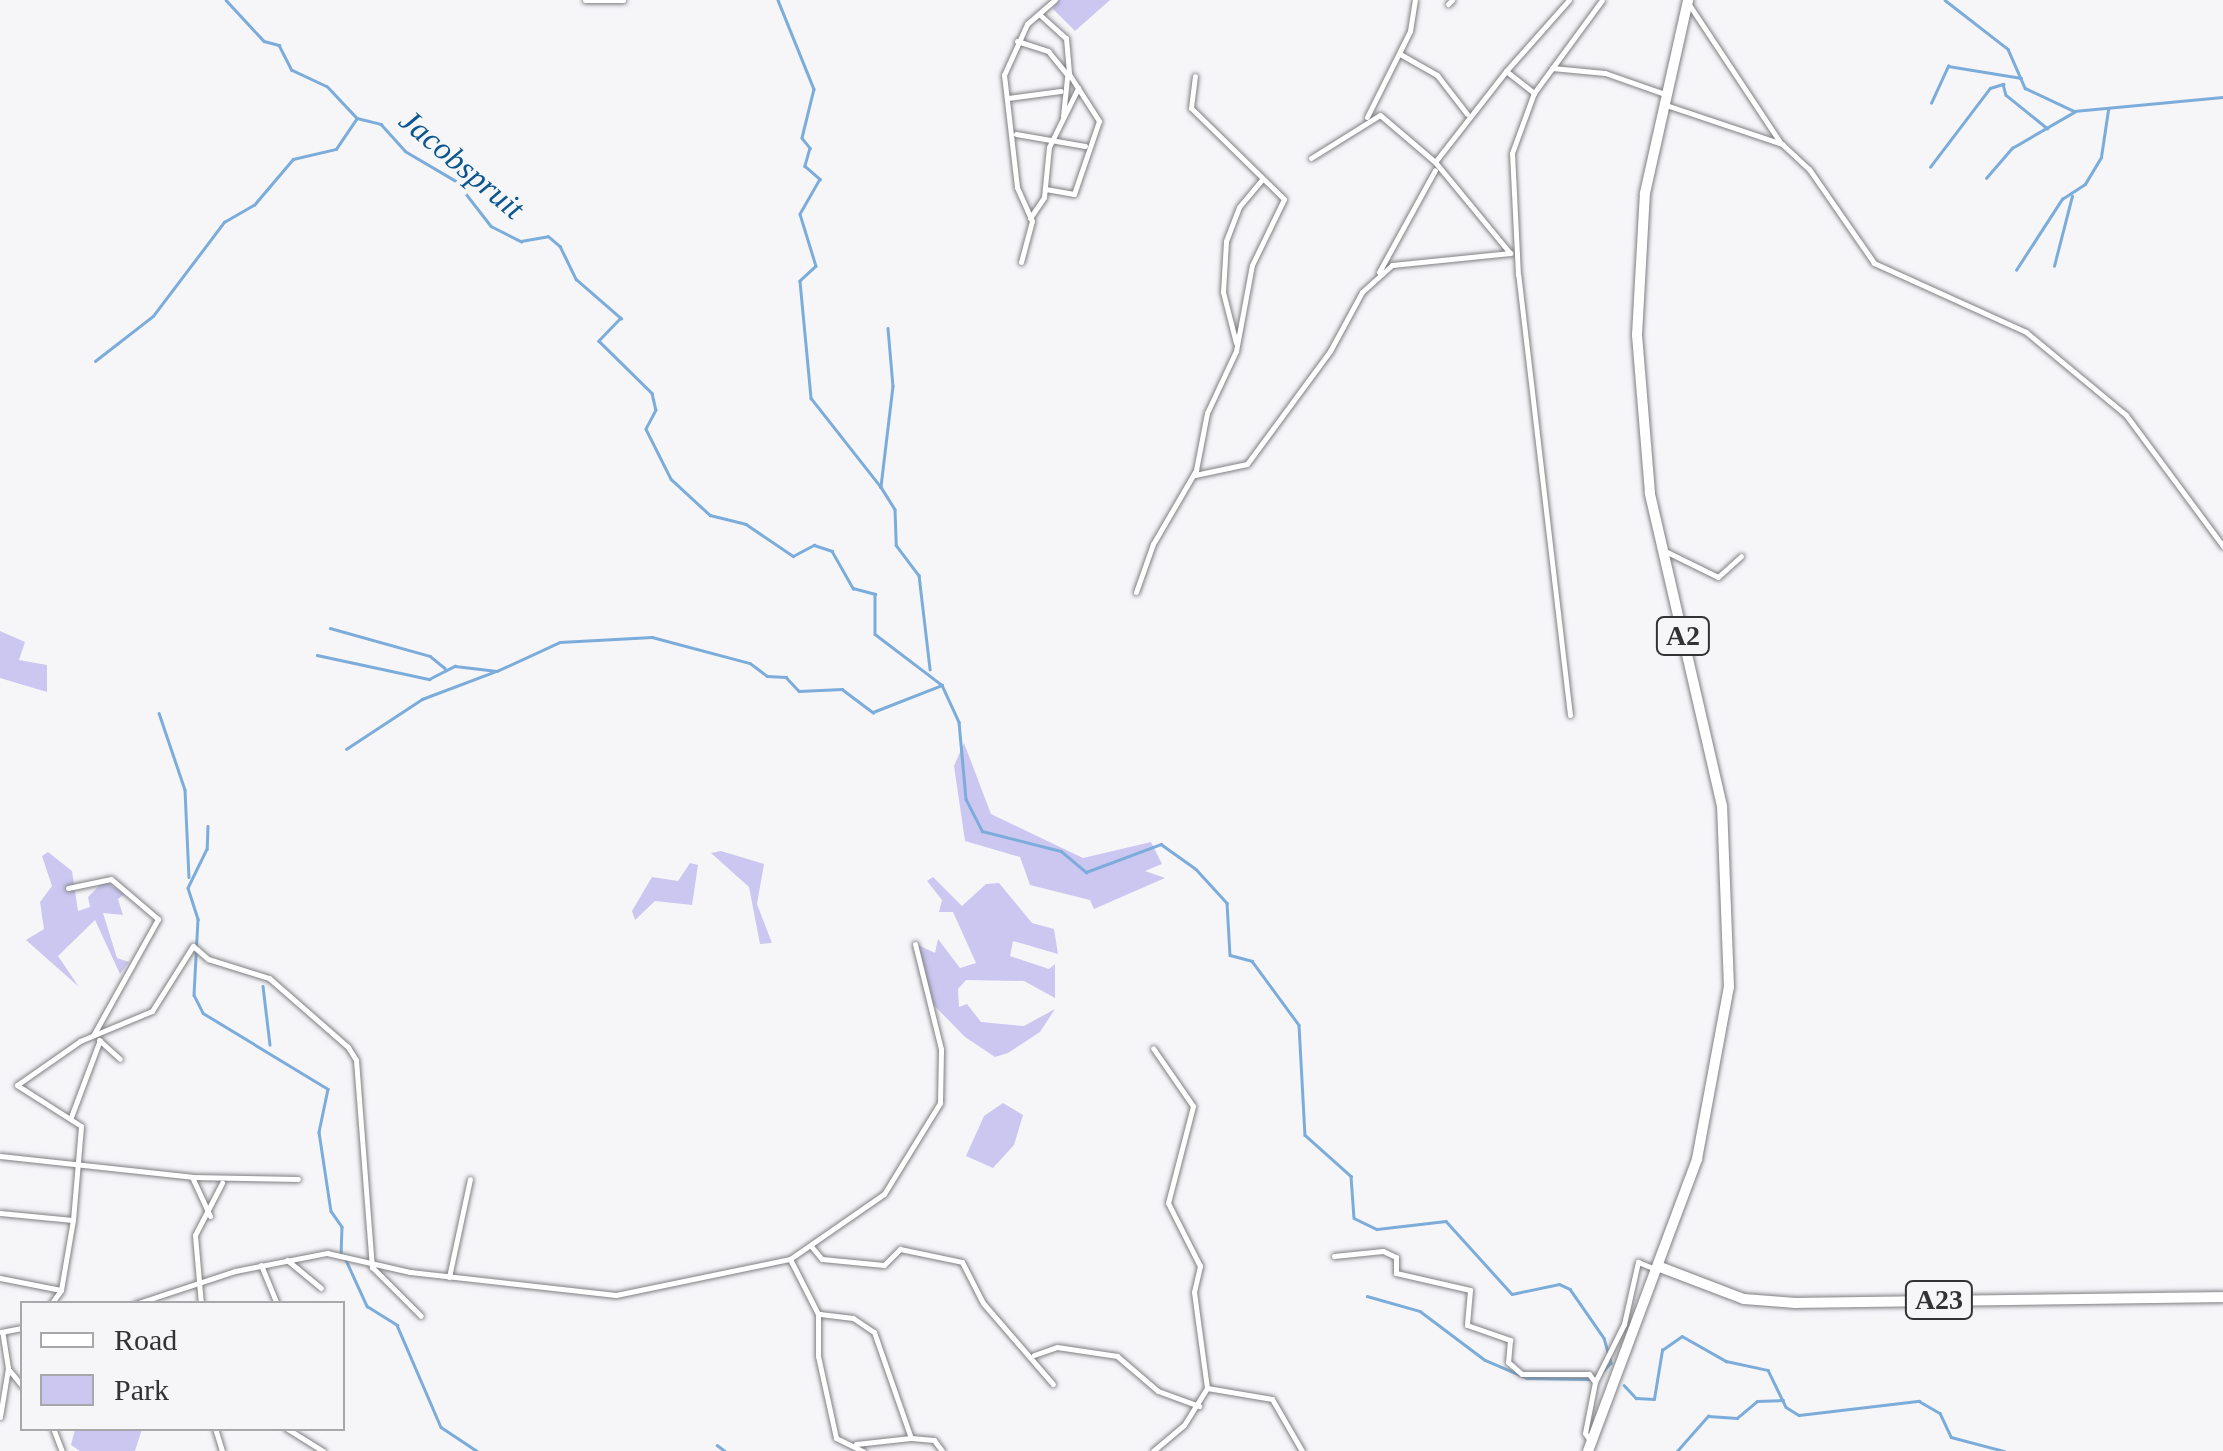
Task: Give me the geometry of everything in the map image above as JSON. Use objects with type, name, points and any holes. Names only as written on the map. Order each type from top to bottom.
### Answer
[{"type":"main road","name":"A2","points":[[1589,1446],[1660,1269],[1708,1118],[1731,938],[1722,806],[1662,552],[1637,335],[1642,222],[1662,99],[1687,1]]},
{"type":"main road","name":"A23","points":[[1660,1269],[1744,1298],[1796,1303],[2223,1296]]},
{"type":"street","points":[[585,0],[623,0]]},
{"type":"street","points":[[1030,218],[1017,187],[1016,134],[1006,64],[1017,41],[1056,0]]},
{"type":"street","points":[[1311,158],[1366,119],[1399,53],[1415,0]]},
{"type":"street","points":[[1194,475],[1247,464],[1377,276],[1467,114],[1569,0]]},
{"type":"street","points":[[1570,715],[1517,262],[1512,154],[1534,93],[1602,0]]},
{"type":"street","points":[[1687,1],[1782,144],[1810,169],[1874,263],[2026,332],[2126,415],[2223,546]]},
{"type":"street","points":[[1040,14],[1069,44],[1068,75],[1061,91],[1062,116]]},
{"type":"street","points":[[1017,41],[1048,51],[1100,121],[1085,146],[1074,194],[1044,188]]},
{"type":"street","points":[[1399,53],[1437,74],[1467,114]]},
{"type":"street","points":[[1552,68],[1605,73],[1782,144]]},
{"type":"street","points":[[1506,71],[1534,93]]},
{"type":"street","points":[[1136,592],[1152,544],[1194,475],[1207,414],[1238,346],[1252,265],[1284,199],[1191,108],[1195,76]]},
{"type":"street","points":[[1021,262],[1030,218],[1044,188],[1051,143],[1078,88]]},
{"type":"street","points":[[1008,98],[1061,91]]},
{"type":"street","points":[[1366,119],[1384,117],[1435,166],[1517,262]]},
{"type":"street","points":[[1016,134],[1085,146]]},
{"type":"street","points":[[1238,346],[1222,292],[1226,241],[1239,206],[1262,180]]},
{"type":"street","points":[[1388,253],[1483,262],[1510,254]]},
{"type":"street","points":[[1377,276],[1410,258]]},
{"type":"street","points":[[1662,552],[1676,551],[1718,577],[1741,556]]},
{"type":"street","points":[[68,888],[111,879],[158,919],[94,1034]]},
{"type":"street","points":[[152,1301],[260,1265],[340,1252],[449,1277],[630,1295],[790,1259],[884,1194],[942,1096],[941,1048],[915,944]]},
{"type":"street","points":[[52,1301],[61,1290],[73,1220],[81,1126],[17,1085],[94,1034],[152,1011],[194,946],[208,959],[268,978],[356,1060],[371,1261],[385,1288],[420,1316]]},
{"type":"street","points":[[94,1034],[120,1058]]},
{"type":"street","points":[[71,1118],[100,1040]]},
{"type":"street","points":[[1152,1451],[1199,1406],[1207,1388],[1194,1292],[1200,1266],[1168,1203],[1193,1106],[1153,1048]]},
{"type":"street","points":[[0,1156],[79,1162],[222,1183],[298,1179]]},
{"type":"street","points":[[192,1177],[210,1216]]},
{"type":"street","points":[[449,1277],[470,1179]]},
{"type":"street","points":[[200,1301],[195,1235],[210,1216],[222,1183]]},
{"type":"street","points":[[0,1213],[73,1220]]},
{"type":"street","points":[[811,1246],[822,1259],[884,1265],[900,1249],[962,1262],[983,1304],[1034,1355],[1052,1384]]},
{"type":"street","points":[[1334,1256],[1383,1252],[1396,1258],[1396,1273],[1470,1290],[1464,1319],[1510,1340],[1512,1369],[1542,1380],[1589,1374],[1595,1382]]},
{"type":"street","points":[[790,1259],[818,1314],[818,1356],[836,1438],[863,1451]]},
{"type":"street","points":[[287,1260],[321,1288]]},
{"type":"street","points":[[1589,1446],[1584,1433],[1595,1382],[1612,1350],[1638,1262],[1660,1269]]},
{"type":"street","points":[[260,1265],[276,1301]]},
{"type":"street","points":[[0,1278],[61,1290]]},
{"type":"street","points":[[818,1314],[854,1318],[874,1332],[911,1438]]},
{"type":"street","points":[[0,1418],[8,1368],[1,1332]]},
{"type":"street","points":[[1034,1355],[1057,1347],[1117,1356],[1158,1391],[1199,1406]]},
{"type":"street","points":[[8,1368],[20,1370]]},
{"type":"street","points":[[8,1368],[20,1383]]},
{"type":"street","points":[[1207,1388],[1272,1399],[1302,1451]]},
{"type":"street","points":[[291,1431],[323,1451]]},
{"type":"street","points":[[854,1445],[911,1438],[934,1440],[942,1451]]},
{"type":"green space","points":[[1058,0],[1110,0],[1075,31],[1053,9]]},
{"type":"green space","points":[[0,631],[25,642],[19,660],[47,665],[47,692],[0,678]]},
{"type":"green space","points":[[964,743],[991,814],[1083,858],[1151,842],[1162,864],[1145,871],[1165,878],[1094,909],[1090,900],[1030,885],[1020,857],[965,841],[954,766]]},
{"type":"green space","points":[[721,851],[764,864],[757,904],[772,943],[760,944],[749,887],[711,853]]},
{"type":"green space","points":[[48,852],[72,871],[78,911],[90,907],[88,897],[104,881],[125,894],[118,899],[123,915],[103,913],[117,958],[129,962],[120,974],[95,920],[58,956],[79,987],[26,940],[44,929],[40,902],[52,886],[42,856]]},
{"type":"green space","points":[[690,863],[698,865],[692,905],[655,901],[635,920],[632,911],[652,877],[678,881]]},
{"type":"green space","points":[[933,877],[962,906],[986,884],[999,883],[1032,923],[1054,929],[1058,954],[1013,941],[1010,956],[1049,969],[1055,964],[1055,998],[1024,981],[966,980],[958,989],[959,1007],[967,1004],[981,1022],[1024,1026],[1055,1009],[1040,1032],[1008,1053],[995,1057],[965,1037],[925,996],[918,945],[935,953],[938,939],[960,968],[976,963],[953,912],[939,912],[942,900],[927,881]]},
{"type":"green space","points":[[1003,1103],[1023,1115],[1014,1145],[993,1168],[966,1156],[984,1116]]},
{"type":"green space","points":[[74,1431],[141,1431],[135,1451],[80,1451],[71,1445]]},
{"type":"waterway","name":"Jacobspruit","points":[[226,0],[264,41],[279,45],[292,70],[327,86],[357,118],[381,124],[405,151],[456,181],[491,226],[521,241],[548,236],[560,246],[576,279],[621,318],[599,341],[652,393],[656,410],[646,429],[671,479],[710,515],[746,524],[793,556],[814,545],[832,551],[853,588],[875,594],[875,634],[942,685],[959,722],[966,799],[982,831],[1061,851],[1086,872],[1161,844],[1196,869],[1227,903],[1230,955],[1252,961],[1299,1025],[1305,1135],[1351,1176],[1354,1218],[1377,1229],[1446,1221],[1512,1294],[1559,1284],[1570,1289],[1604,1338],[1611,1363],[1597,1378]]},
{"type":"waterway","points":[[778,0],[814,89],[802,138],[810,148],[805,166],[820,179],[800,214],[816,266],[800,281],[811,398],[881,487]]},
{"type":"waterway","points":[[1945,0],[2008,49],[2025,88],[2074,111],[2223,97]]},
{"type":"waterway","points":[[1931,103],[1948,66],[2021,78]]},
{"type":"waterway","points":[[1930,167],[1990,88],[2003,84],[2006,95],[2047,128]]},
{"type":"waterway","points":[[2016,270],[2062,199],[2085,184],[2101,157],[2108,110]]},
{"type":"waterway","points":[[1986,178],[2012,148],[2074,112]]},
{"type":"waterway","points":[[95,361],[153,316],[224,222],[254,205],[293,159],[336,149],[356,119]]},
{"type":"waterway","points":[[2054,266],[2072,196]]},
{"type":"waterway","points":[[888,328],[893,386],[881,487],[895,509],[896,545],[919,575],[930,669]]},
{"type":"waterway","points":[[330,628],[430,656],[445,668]]},
{"type":"waterway","points":[[317,655],[429,679],[455,666],[497,671],[560,642],[652,637],[750,663],[767,676],[786,677],[799,691],[842,689],[873,712],[942,685]]},
{"type":"waterway","points":[[346,749],[422,699],[494,672]]},
{"type":"waterway","points":[[159,713],[185,790],[189,877]]},
{"type":"waterway","points":[[208,826],[207,849],[188,888],[198,919],[194,995],[203,1013],[328,1089],[319,1132],[331,1211],[342,1227],[341,1254]]},
{"type":"waterway","points":[[263,986],[270,1045]]},
{"type":"waterway","points":[[346,1260],[367,1306],[397,1325],[441,1427],[477,1451]]},
{"type":"waterway","points":[[1367,1296],[1420,1311],[1485,1360],[1527,1378],[1589,1379]]},
{"type":"waterway","name":"Jacobspruit","points":[[1624,1385],[1636,1398],[1654,1399],[1662,1350],[1682,1336],[1726,1361],[1768,1370],[1786,1407],[1799,1415],[1919,1401],[1940,1413],[1951,1437],[2004,1451]]},
{"type":"waterway","points":[[1677,1451],[1708,1416],[1737,1418],[1757,1401],[1783,1400]]},
{"type":"waterway","points":[[717,1445],[725,1451]]}]
